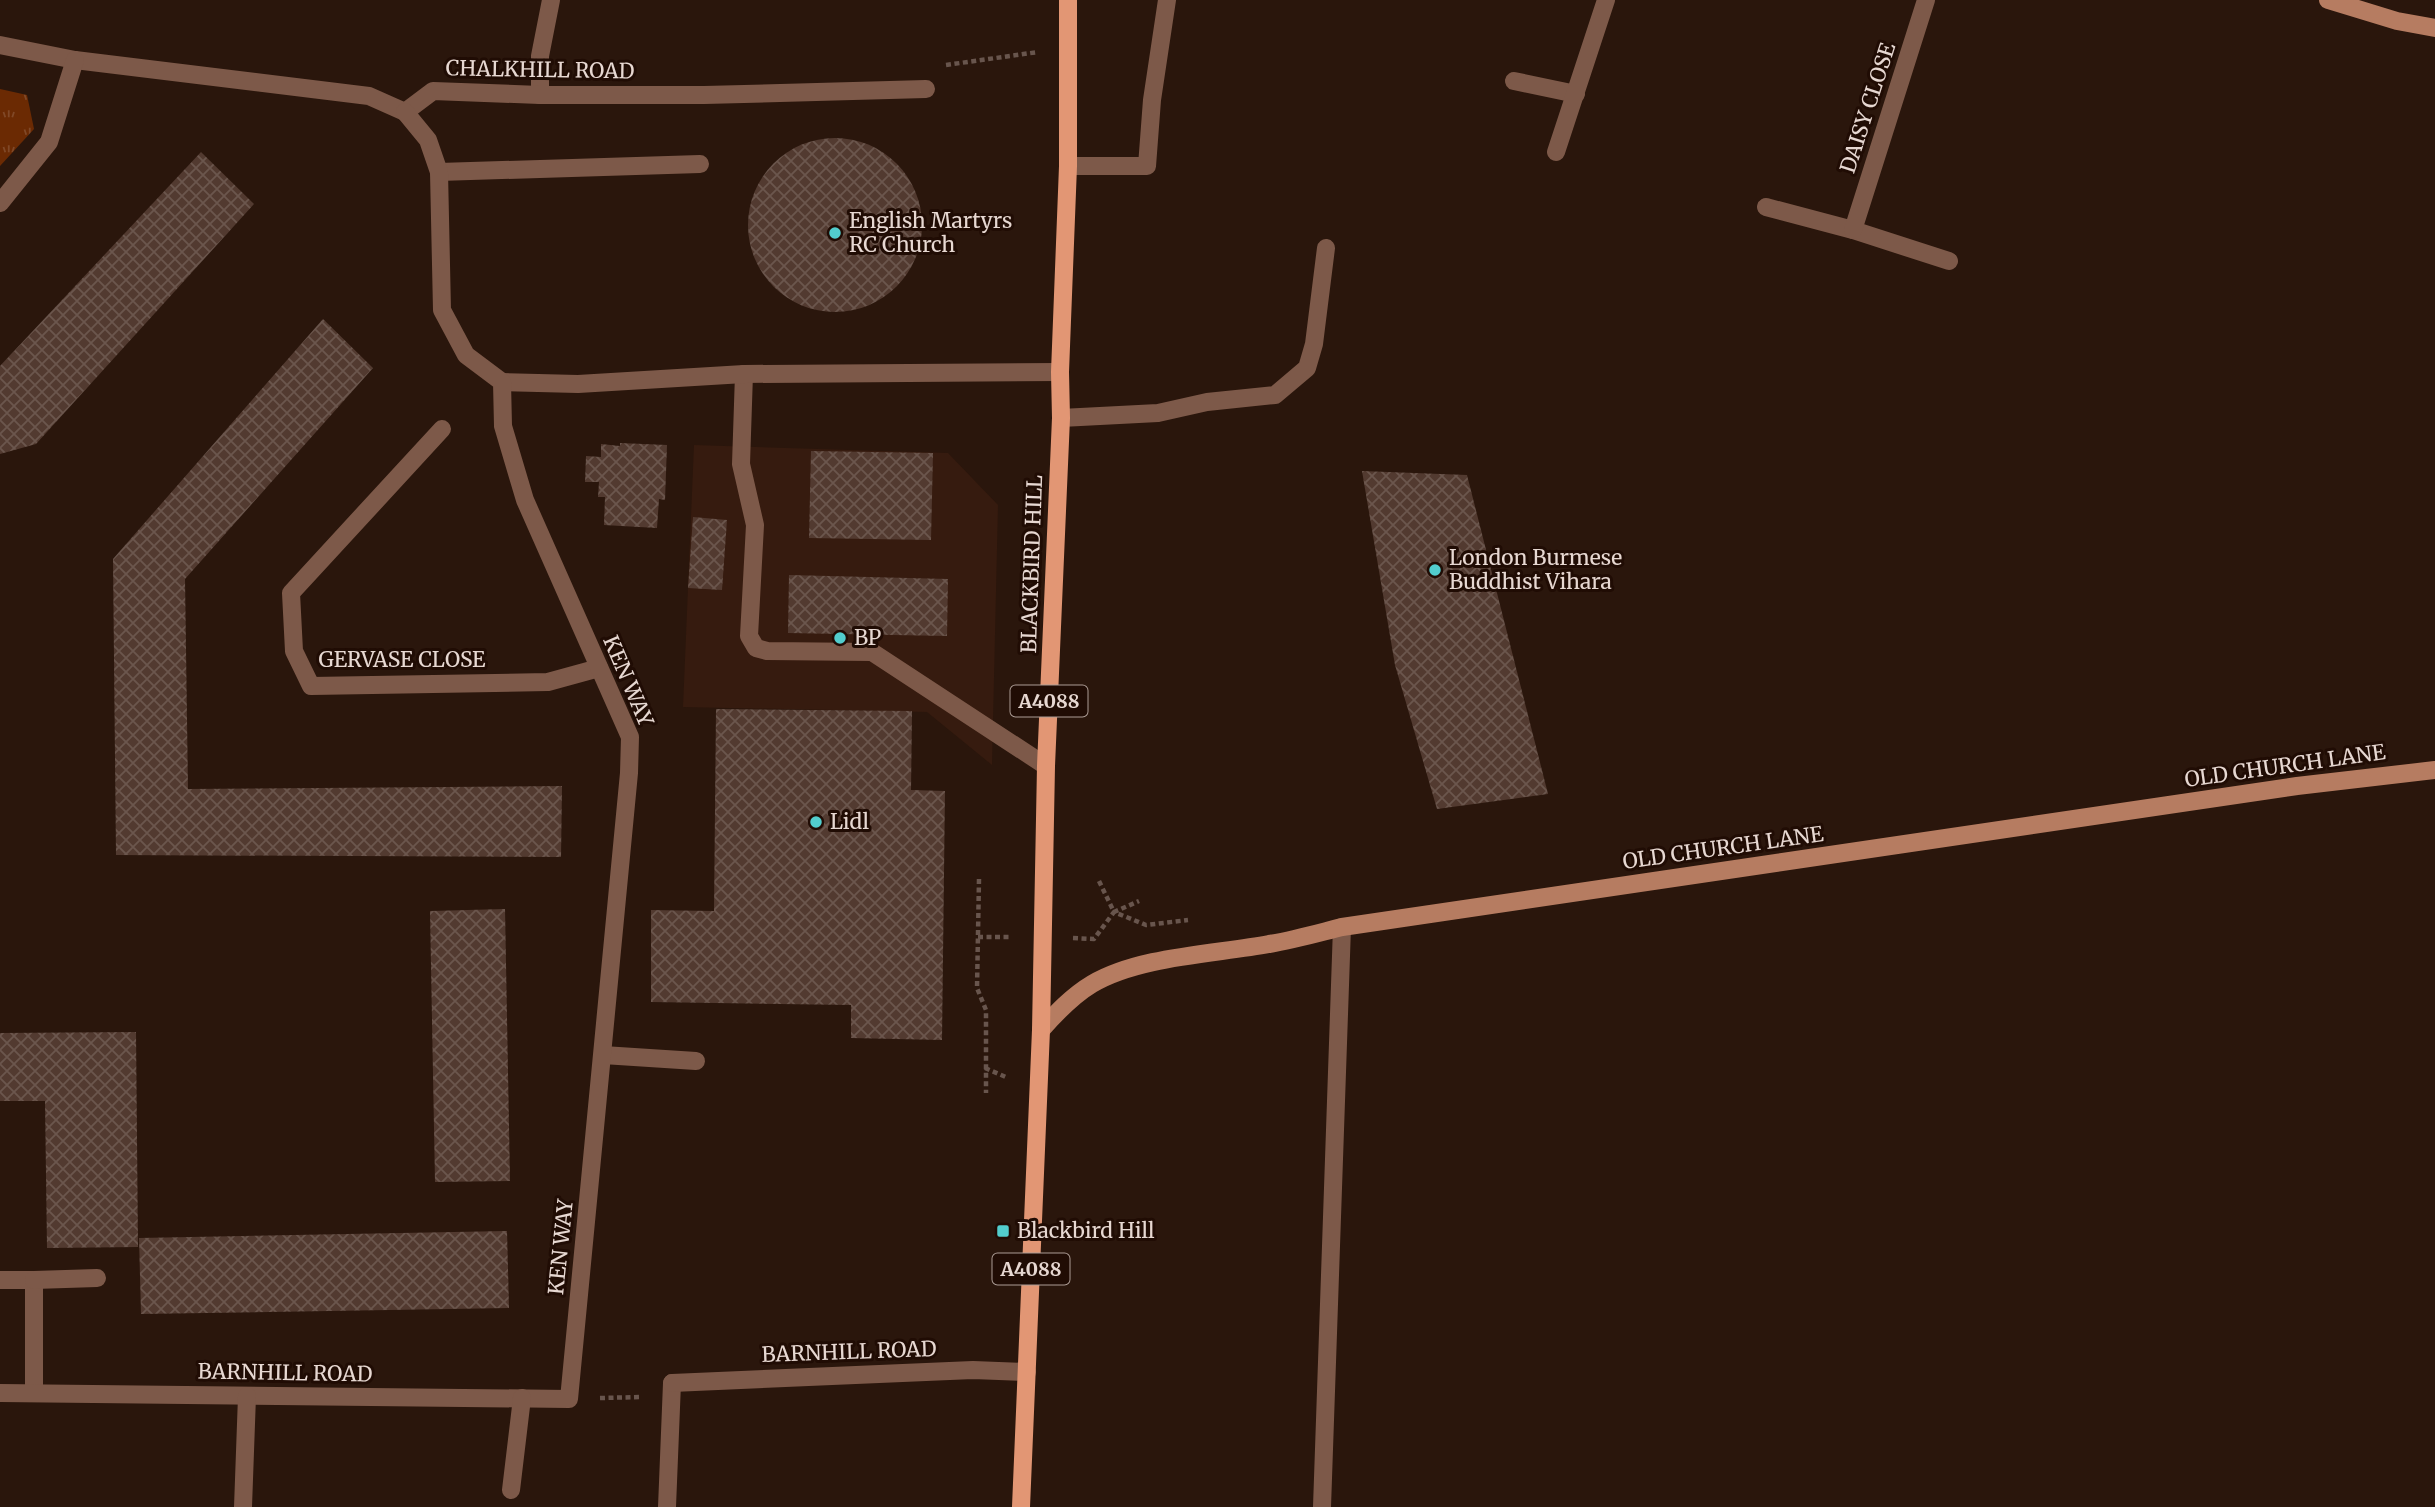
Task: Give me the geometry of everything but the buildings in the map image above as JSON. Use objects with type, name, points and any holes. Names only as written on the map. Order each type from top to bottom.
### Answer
[{"type":"main road","name":"BLACKBIRD HILL","points":[[1021,1507],[1041,1031],[1046,766],[1061,418],[1060,372],[1068,166],[1068,0]]},
{"type":"main road","points":[[2328,0],[2397,21],[2435,28]]},
{"type":"main road","name":"OLD CHURCH LANE","points":[[1041,1031],[1078,993],[1121,971],[1142,965],[1273,944],[1342,927],[2283,788],[2435,770]]},
{"type":"street","points":[[540,95],[540,57],[551,0]]},
{"type":"street","points":[[1068,166],[1147,166],[1152,100],[1167,0]]},
{"type":"street","points":[[1556,152],[1606,0]]},
{"type":"street","name":"DAISY CLOSE","points":[[1853,230],[1926,0]]},
{"type":"street","points":[[0,45],[75,60],[369,96],[405,112],[428,140],[439,172],[442,310],[466,355],[502,382],[578,384],[744,374],[1060,372]]},
{"type":"street","points":[[0,203],[49,142],[75,60]]},
{"type":"street","points":[[1514,81],[1576,94]]},
{"type":"street","name":"CHALKHILL ROAD","points":[[405,112],[433,91],[540,95],[704,95],[926,89]]},
{"type":"street","points":[[439,172],[700,164]]},
{"type":"street","points":[[1766,207],[1853,230],[1949,261]]},
{"type":"street","points":[[1061,418],[1158,412],[1207,402],[1275,395],[1307,368],[1314,344],[1326,248]]},
{"type":"street","points":[[744,374],[741,464],[755,525],[750,636],[756,648],[872,652],[1046,766]]},
{"type":"street","name":"KEN WAY","points":[[502,382],[503,426],[525,500],[630,737],[629,773],[569,1399]]},
{"type":"street","name":"GERVASE CLOSE","points":[[442,429],[291,593],[294,651],[311,686],[548,682],[599,668]]},
{"type":"street","points":[[1322,1507],[1342,927]]},
{"type":"street","points":[[603,1055],[696,1061]]},
{"type":"street","points":[[0,1280],[97,1278]]},
{"type":"street","points":[[34,1280],[34,1393]]},
{"type":"street","name":"BARNHILL ROAD","points":[[673,1389],[973,1370],[1027,1372]]},
{"type":"street","points":[[667,1507],[673,1389]]},
{"type":"street","name":"BARNHILL ROAD","points":[[0,1393],[569,1399]]},
{"type":"street","points":[[243,1507],[247,1396]]},
{"type":"street","points":[[511,1490],[522,1398]]},
{"type":"path","points":[[926,89],[933,67],[1067,47]]},
{"type":"path","points":[[979,879],[977,988],[986,1010],[986,1093]]},
{"type":"path","points":[[1099,881],[1114,912],[1146,925],[1196,920]]},
{"type":"path","points":[[1082,939],[1094,939],[1114,912],[1139,901]]},
{"type":"path","points":[[978,937],[999,937]]},
{"type":"path","points":[[569,1399],[673,1389]]},
{"type":"shaded area","name":"BP","points":[[694,445],[948,453],[998,505],[992,765],[927,712],[683,707]]},
{"type":"green space","points":[[0,89],[27,95],[34,129],[0,166]]},
{"type":"place","name":"English Martyrs RC Church","points":[[835,233]]},
{"type":"place","name":"London Burmese Buddhist Vihara","points":[[1435,570]]},
{"type":"place","name":"BP","points":[[840,638]]},
{"type":"place","name":"Lidl","points":[[816,822]]},
{"type":"place","name":"Blackbird Hill","points":[[1003,1231]]}]
